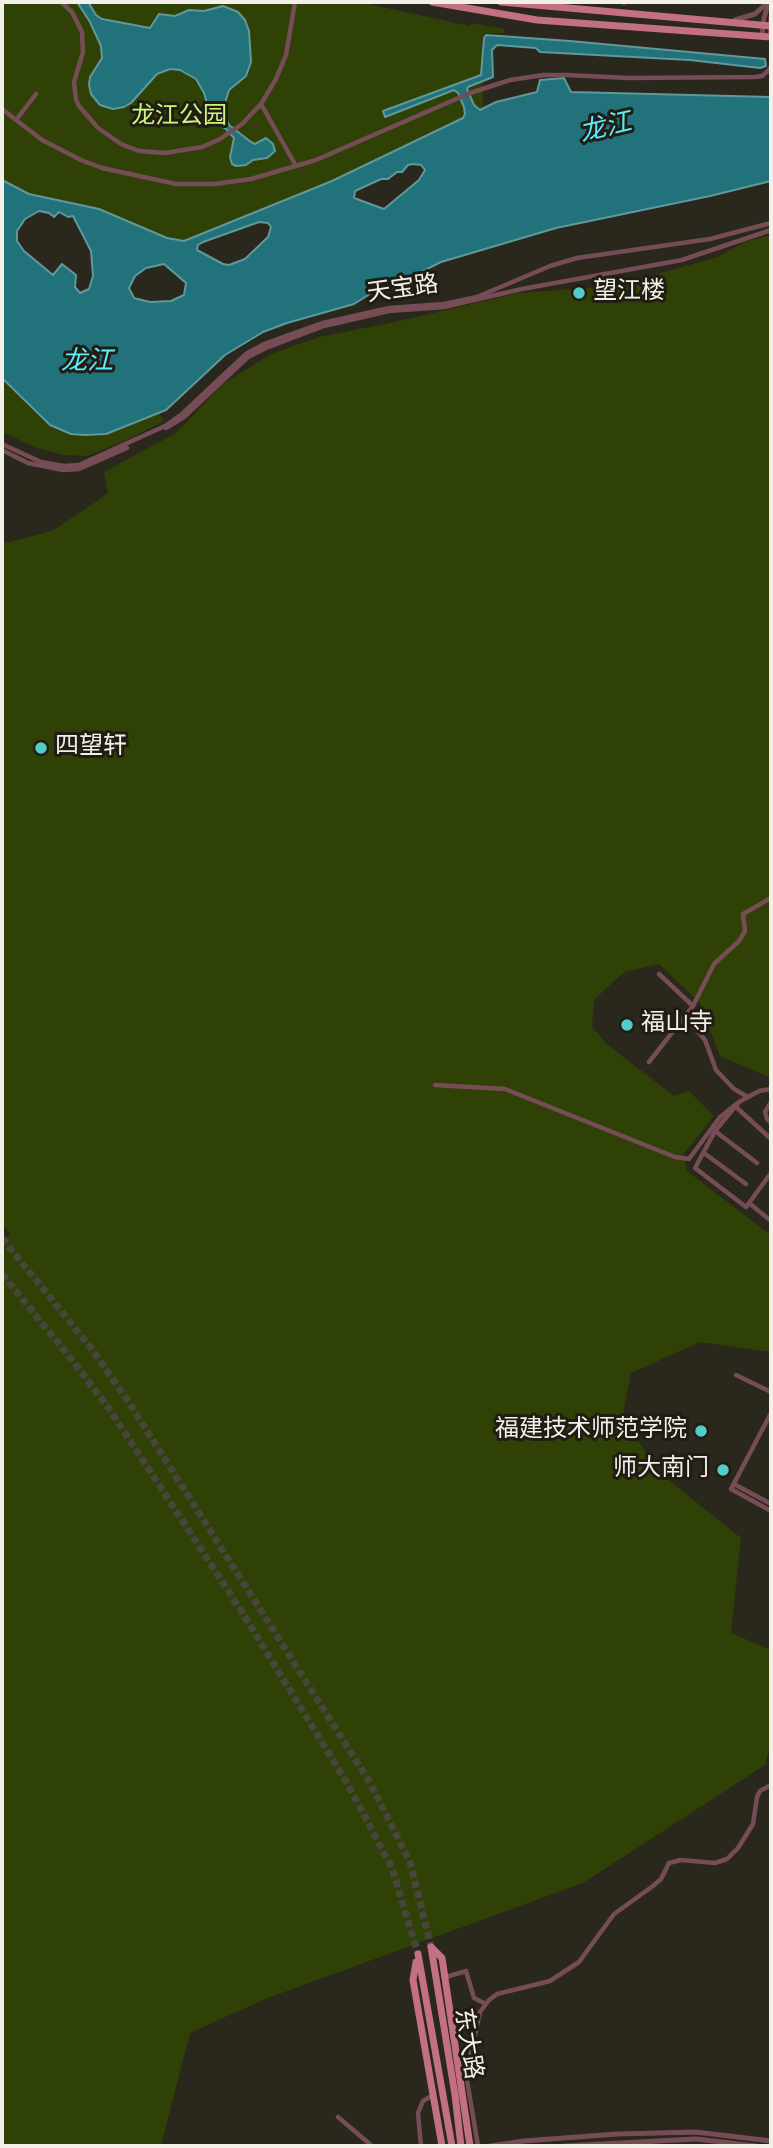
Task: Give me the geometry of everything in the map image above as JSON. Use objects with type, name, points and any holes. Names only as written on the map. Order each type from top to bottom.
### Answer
[{"type":"main road","points":[[432,2],[537,20],[768,36]]},
{"type":"main road","points":[[501,2],[768,26]]},
{"type":"main road","name":"东大路","points":[[445,1977],[442,1958],[431,1947],[461,2146]]},
{"type":"main road","name":"东大路","points":[[433,2095],[413,1980],[418,1954],[452,2146]]},
{"type":"main road","points":[[445,1977],[470,2146]]},
{"type":"main road","points":[[433,2095],[442,2146]]},
{"type":"street","points":[[61,2],[72,12],[82,32],[83,52],[74,78],[76,100],[98,128],[130,149],[154,153],[202,147],[242,124],[261,104],[286,55],[295,2]]},
{"type":"street","points":[[768,36],[769,2]]},
{"type":"street","points":[[722,22],[755,14],[769,2]]},
{"type":"street","points":[[768,26],[771,17]]},
{"type":"street","points":[[2,109],[42,140],[81,160],[115,172],[161,182],[183,185],[214,184],[251,179],[328,155],[500,82],[544,75],[585,74],[629,78],[755,77],[761,76],[771,66]]},
{"type":"street","points":[[16,120],[37,94]]},
{"type":"street","points":[[261,104],[296,166]]},
{"type":"street","name":"天宝路","points":[[72,468],[153,433],[182,414],[246,354],[264,344],[310,327],[389,308],[444,304],[477,298],[551,266],[577,258],[710,239],[771,223]]},
{"type":"street","name":"天宝路","points":[[72,468],[93,463],[165,429],[184,417],[248,357],[324,327],[389,311],[444,307],[522,289],[682,260],[771,230]]},
{"type":"street","points":[[2,444],[41,462],[72,468]]},
{"type":"street","points":[[2,450],[28,463],[46,468],[72,468]]},
{"type":"street","points":[[649,1062],[692,1006],[714,964],[739,941],[745,931],[743,914],[771,898]]},
{"type":"street","points":[[659,974],[692,1006]]},
{"type":"street","points":[[685,1016],[705,1040],[716,1070],[734,1089],[749,1097]]},
{"type":"street","points":[[435,1085],[505,1089],[675,1157],[689,1159],[720,1117],[759,1091],[771,1089]]},
{"type":"street","points":[[771,1102],[765,1112],[771,1123]]},
{"type":"street","points":[[738,1105],[715,1131],[695,1168],[746,1207],[771,1173]]},
{"type":"street","points":[[738,1105],[771,1139]]},
{"type":"street","points":[[715,1131],[757,1163]]},
{"type":"street","points":[[704,1153],[746,1184]]},
{"type":"street","points":[[749,1203],[771,1221]]},
{"type":"street","points":[[736,1375],[771,1392]]},
{"type":"street","points":[[771,1413],[731,1489],[771,1511]]},
{"type":"street","points":[[734,1484],[771,1504]]},
{"type":"street","points":[[478,2146],[467,2080],[480,2012],[486,2004],[498,1994],[550,1981],[579,1962],[614,1914],[661,1879],[669,1863],[681,1860],[715,1863],[727,1859],[738,1849],[753,1824],[760,1791],[771,1785]]},
{"type":"street","points":[[445,1977],[466,1971],[474,1998],[486,2004]]},
{"type":"street","points":[[421,2146],[418,2113],[424,2101],[433,2095]]},
{"type":"street","points":[[338,2117],[372,2146]]},
{"type":"street","points":[[490,2146],[550,2139],[696,2132],[771,2141]]},
{"type":"street","points":[[563,2146],[696,2139],[756,2146]]},
{"type":"green space","name":"龙江公园","points":[[2,2],[359,2],[470,26],[471,23],[504,29],[504,33],[485,33],[482,38],[483,109],[332,181],[184,241],[168,238],[99,209],[29,194],[2,180]]},
{"type":"green space","points":[[771,235],[771,1078],[720,1056],[700,1003],[659,964],[624,972],[594,1000],[592,1027],[608,1045],[674,1096],[689,1091],[714,1116],[684,1154],[687,1171],[771,1235],[771,1352],[700,1342],[631,1373],[622,1418],[660,1473],[741,1538],[731,1633],[771,1650],[771,1742],[765,1765],[583,1883],[265,1999],[190,2033],[161,2146],[2,2146],[2,1241],[10,1234],[2,1224],[2,544],[52,531],[108,493],[104,472],[176,433],[223,384],[271,354],[319,337],[519,293],[599,287],[650,276],[718,257],[746,241]]},
{"type":"green space","points":[[2,380],[49,426],[71,435],[106,434],[159,413],[164,421],[87,456],[63,455],[37,448],[2,432]]},
{"type":"water","points":[[77,2],[88,2],[102,19],[150,28],[159,14],[175,16],[189,10],[204,11],[223,6],[238,12],[249,31],[251,62],[246,76],[229,90],[225,103],[226,118],[229,125],[251,142],[255,144],[266,138],[273,144],[275,151],[267,158],[253,160],[246,165],[232,164],[230,157],[234,138],[226,129],[212,121],[204,93],[196,79],[180,70],[170,69],[157,74],[131,103],[124,107],[113,109],[100,105],[91,94],[89,85],[90,77],[102,58],[101,46]]},
{"type":"water","name":"龙江","points":[[486,35],[570,41],[765,59],[766,66],[760,68],[690,60],[540,52],[536,48],[497,45],[492,50],[493,77],[467,89],[474,105],[480,110],[496,102],[537,92],[540,80],[564,78],[571,92],[771,97],[771,181],[556,228],[441,262],[421,272],[409,282],[383,292],[379,297],[373,292],[354,304],[263,332],[225,355],[166,410],[106,434],[71,434],[50,425],[2,378],[2,180],[29,194],[99,209],[167,238],[184,241],[332,181],[463,118],[464,107],[454,90],[385,117],[383,111],[481,75]],"holes":[[[408,165],[421,165],[425,170],[419,180],[384,209],[354,198],[355,191],[381,179],[388,179],[397,172],[402,172]],[[39,211],[54,217],[59,212],[68,217],[73,216],[91,251],[93,276],[89,289],[80,293],[75,287],[76,275],[62,264],[53,275],[24,251],[17,241],[17,231],[25,219]],[[259,222],[268,223],[271,227],[268,237],[245,259],[229,265],[197,250],[198,245]],[[164,264],[186,283],[184,295],[171,301],[150,302],[134,298],[129,288],[135,276],[146,268]]]},
{"type":"tunnel","points":[[2,1238],[91,1348],[128,1401],[369,1781],[410,1862],[431,1947]]},
{"type":"tunnel","points":[[2,1274],[110,1410],[240,1609],[347,1783],[392,1868],[418,1954]]},
{"type":"place","name":"望江楼","points":[[579,293]]},
{"type":"place","name":"四望轩","points":[[41,748]]},
{"type":"place","name":"福山寺","points":[[627,1025]]},
{"type":"place","name":"福建技术师范学院","points":[[701,1431]]},
{"type":"place","name":"师大南门","points":[[723,1470]]}]
